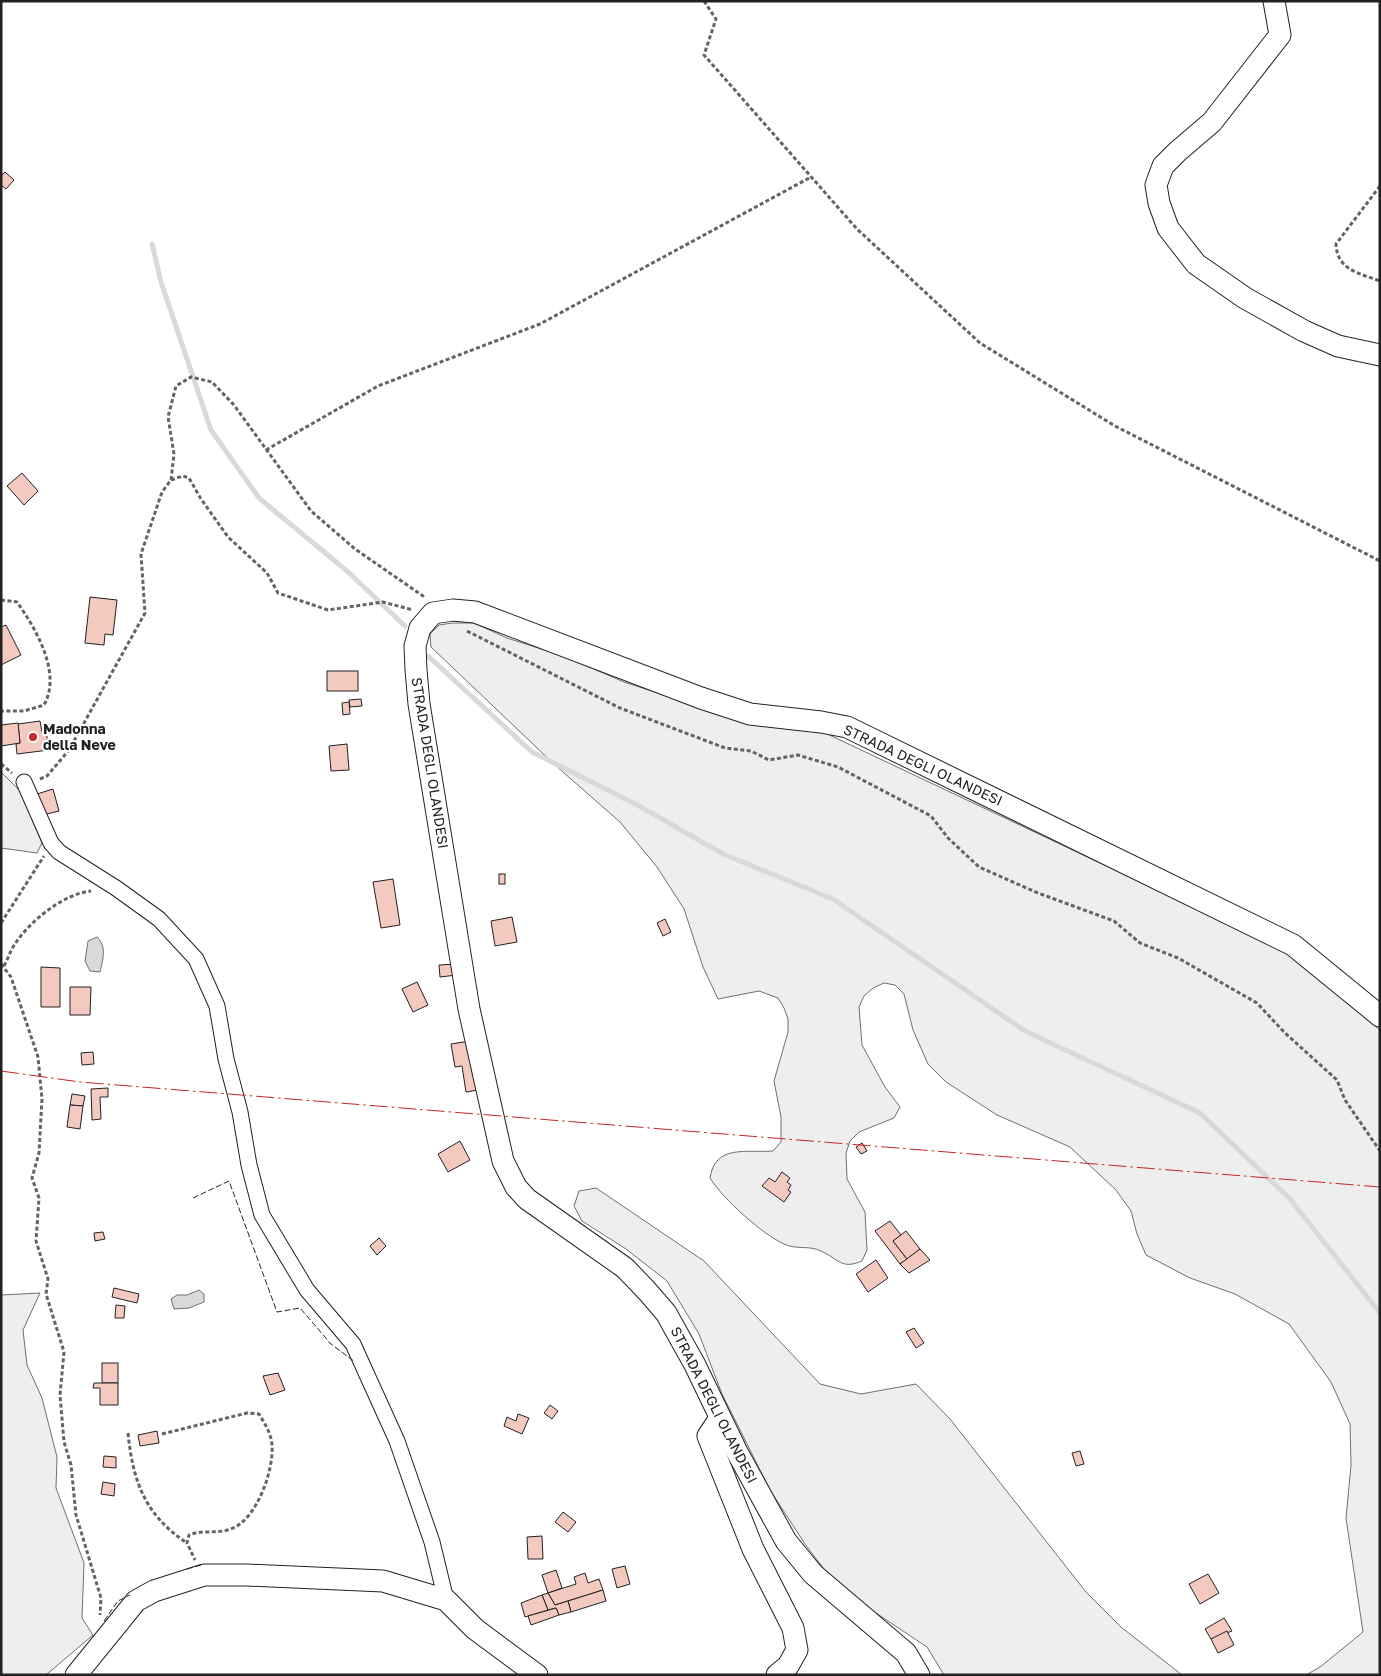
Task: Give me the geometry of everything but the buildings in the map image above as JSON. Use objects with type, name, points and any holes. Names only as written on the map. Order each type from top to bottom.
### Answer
[{"type":"main road","points":[[1274,1],[1280,34],[1212,122],[1176,152],[1163,166],[1156,185],[1160,203],[1168,228],[1196,264],[1245,298],[1338,346],[1380,355]]},
{"type":"main road","name":"STRADA DEGLI OLANDESI","points":[[919,1675],[906,1653],[813,1574],[786,1541],[666,1313],[648,1291],[625,1268],[527,1199],[516,1187],[502,1161],[468,1009],[419,704],[415,646],[420,628],[433,613],[453,610],[475,612],[701,698],[750,714],[821,722],[846,727],[1293,945],[1380,1016]]},
{"type":"main road","points":[[720,1418],[708,1436],[753,1549],[793,1628],[796,1650],[788,1666],[777,1675]]},
{"type":"main road","points":[[76,1675],[136,1601],[154,1591],[204,1575],[247,1575],[383,1581],[446,1600],[475,1629],[537,1675]]},
{"type":"street","points":[[24,782],[51,844],[159,919],[196,959],[217,1006],[226,1059],[240,1112],[249,1165],[262,1215],[287,1261],[307,1290],[353,1344],[396,1441],[432,1542],[446,1600]]},
{"type":"path","points":[[704,1],[716,19],[704,55],[857,229],[980,343],[1114,426],[1380,561]]},
{"type":"path","points":[[266,450],[378,386],[540,324],[811,177]]},
{"type":"path","points":[[1380,186],[1336,244],[1337,256],[1348,269],[1380,281]]},
{"type":"path","points":[[24,782],[47,776],[69,750],[145,613],[141,554],[162,492],[171,480],[174,454],[168,417],[176,386],[191,377],[212,382],[234,405],[311,511],[356,549],[427,598],[433,613]]},
{"type":"path","points":[[171,480],[183,476],[189,478],[201,499],[228,537],[267,573],[278,593],[328,610],[384,602],[433,613]]},
{"type":"path","points":[[1,600],[17,602],[31,622],[45,655],[52,684],[50,695],[44,705],[24,711],[1,711]]},
{"type":"path","points":[[459,627],[620,708],[725,748],[751,751],[769,760],[798,755],[838,767],[931,816],[948,838],[979,866],[1038,893],[1114,921],[1140,943],[1178,958],[1257,1003],[1285,1033],[1337,1080],[1344,1100],[1380,1152]]},
{"type":"path","points":[[1,923],[51,844]]},
{"type":"path","points":[[99,1648],[101,1598],[76,1515],[71,1465],[64,1442],[60,1395],[64,1352],[46,1294],[48,1279],[36,1241],[39,1198],[32,1178],[39,1153],[42,1099],[38,1057],[11,977],[3,965],[15,944],[32,924],[58,905],[79,892],[116,888]]},
{"type":"path","points":[[162,1434],[247,1413],[259,1414],[267,1427],[272,1445],[272,1462],[265,1486],[252,1512],[234,1528],[214,1534],[195,1532],[188,1536],[186,1543]]},
{"type":"path","points":[[128,1433],[132,1464],[154,1515],[186,1543],[204,1575]]},
{"type":"shaded area","points":[[474,623],[507,638],[566,657],[624,682],[710,710],[821,731],[1282,949],[1380,1030],[1380,1675],[1306,1675],[1320,1667],[1363,1632],[1346,1518],[1351,1465],[1350,1424],[1331,1382],[1289,1324],[1235,1294],[1190,1278],[1146,1255],[1137,1234],[1131,1211],[1116,1190],[1070,1147],[997,1115],[946,1082],[928,1064],[913,1030],[904,994],[895,985],[884,983],[873,988],[864,996],[859,1007],[862,1045],[885,1087],[900,1107],[894,1118],[859,1132],[850,1141],[846,1153],[847,1179],[865,1212],[867,1250],[862,1261],[845,1264],[816,1249],[793,1247],[784,1244],[754,1224],[724,1196],[710,1178],[713,1167],[718,1160],[725,1155],[743,1151],[773,1151],[781,1142],[781,1117],[774,1081],[788,1032],[788,1019],[784,1008],[778,998],[759,991],[718,999],[703,967],[684,909],[657,867],[620,822],[555,765],[431,647],[430,634],[439,625]]},
{"type":"shaded area","points":[[1,772],[20,791],[42,843],[37,853],[1,848]]},
{"type":"shaded area","points":[[97,937],[103,949],[100,972],[90,971],[85,961],[88,941]]},
{"type":"shaded area","points":[[596,1188],[704,1261],[820,1384],[861,1394],[916,1384],[950,1419],[1086,1592],[1121,1627],[1182,1675],[944,1675],[927,1647],[873,1611],[830,1577],[805,1544],[770,1490],[722,1394],[699,1334],[667,1281],[626,1249],[582,1221],[574,1206],[579,1191]]},
{"type":"shaded area","points":[[199,1290],[204,1294],[204,1302],[189,1308],[174,1309],[171,1299],[177,1295],[187,1295]]},
{"type":"shaded area","points":[[40,1293],[23,1330],[27,1365],[42,1398],[57,1457],[56,1488],[84,1563],[82,1618],[93,1635],[46,1675],[1,1675],[1,1295]]},
{"type":"waterway","points":[[152,244],[161,282],[211,430],[259,498],[347,571],[405,626]]},
{"type":"waterway","points":[[428,656],[532,752],[641,807],[723,854],[833,899],[1025,1031],[1200,1113],[1290,1199],[1380,1313]]},
{"type":"fence","points":[[193,1198],[229,1181],[277,1312],[300,1308],[331,1344],[355,1362]]},
{"type":"fence","points":[[187,1569],[201,1565]]},
{"type":"fence","points":[[104,1621],[118,1601],[130,1595]]},
{"type":"power","points":[[1,1071],[80,1082],[1380,1187]]},
{"type":"place","name":"Madonna della Neve","points":[[33,737]]}]
